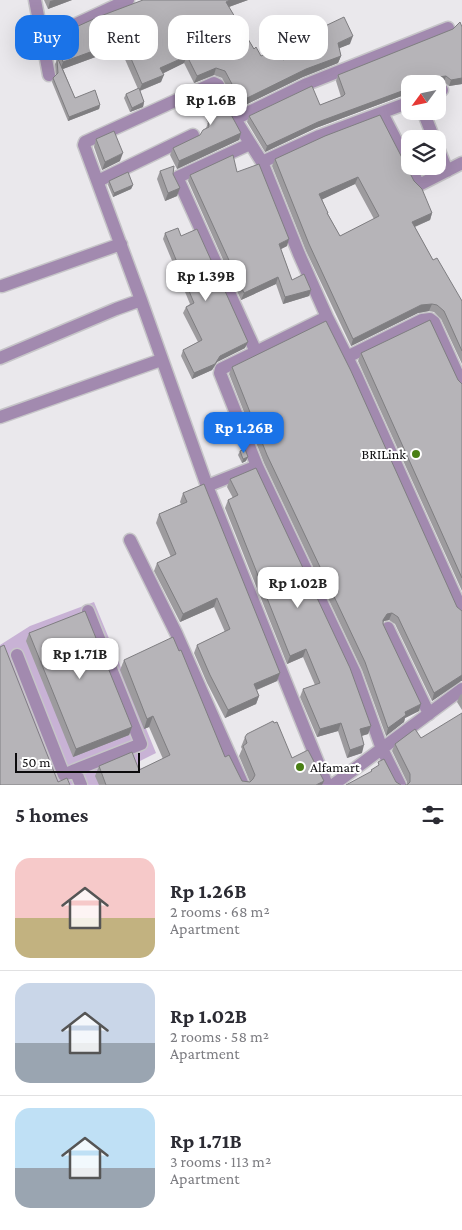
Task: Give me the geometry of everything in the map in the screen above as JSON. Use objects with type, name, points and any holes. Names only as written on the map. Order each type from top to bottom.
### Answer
[{"type":"street","points":[[35,0],[38,15]]},
{"type":"street","points":[[79,23],[128,0]]},
{"type":"street","points":[[235,119],[307,84],[448,28]]},
{"type":"street","points":[[46,60],[49,75]]},
{"type":"street","points":[[327,785],[207,486],[85,142],[216,83],[218,85],[235,119],[262,162],[326,316],[348,357],[462,611]]},
{"type":"street","points":[[262,162],[304,142],[401,106]]},
{"type":"street","points":[[382,113],[419,185],[462,163]]},
{"type":"street","points":[[98,181],[193,136]]},
{"type":"street","points":[[250,144],[178,179],[256,352]]},
{"type":"street","points":[[2,286],[121,244]]},
{"type":"street","points":[[0,358],[142,300]]},
{"type":"street","points":[[326,316],[221,369],[220,372],[257,466],[355,673],[382,749],[400,785]]},
{"type":"street","points":[[348,357],[422,320],[430,319],[434,322],[462,384]]},
{"type":"street","points":[[0,418],[161,360]]},
{"type":"street","points":[[207,486],[257,466]]},
{"type":"street","points":[[130,540],[176,633],[243,785]]},
{"type":"street","points":[[17,655],[64,775],[141,744],[88,611]]},
{"type":"street","points":[[388,628],[429,714]]},
{"type":"street","points":[[333,785],[462,689]]},
{"type":"street","points":[[75,770],[81,785]]},
{"type":"shaded area","points":[[94,602],[156,753],[138,762],[147,785],[17,785],[0,740],[0,645],[30,626]]},
{"type":"building","points":[[143,0],[230,0],[226,2],[234,15],[168,15],[168,60],[178,60],[160,68],[164,75],[142,84],[132,60],[158,60],[158,15],[103,15]]},
{"type":"building","points":[[344,17],[353,36],[338,43],[341,56],[306,69],[241,101],[225,71],[216,68],[197,76],[189,60],[249,60],[249,41],[254,49],[256,47],[259,52],[259,60],[328,60],[328,25]]},
{"type":"building","points":[[89,21],[89,52],[79,56],[79,26]]},
{"type":"building","points":[[460,22],[462,27],[462,78],[451,80],[446,75],[401,75],[401,91],[318,122],[267,146],[249,116],[312,86],[320,105],[343,96],[345,94],[338,75],[453,29]]},
{"type":"building","points":[[57,60],[75,98],[95,90],[100,105],[69,117],[53,78],[58,73]]},
{"type":"building","points":[[215,85],[241,133],[179,161],[173,148],[200,135],[203,130],[209,127],[208,123],[213,121],[200,92]]},
{"type":"building","points":[[139,88],[144,102],[132,108],[126,94]]},
{"type":"building","points":[[380,115],[401,156],[401,175],[411,175],[422,189],[432,213],[412,222],[433,260],[437,258],[462,301],[462,351],[444,311],[437,305],[432,304],[421,305],[353,339],[309,244],[275,159],[325,136]],"holes":[[[358,177],[379,216],[340,236],[319,194]]]},
{"type":"building","points":[[114,131],[123,153],[105,162],[96,139]]},
{"type":"building","points":[[233,155],[237,172],[259,164],[289,239],[279,244],[292,280],[304,274],[311,290],[285,297],[278,277],[244,293],[190,175]]},
{"type":"building","points":[[174,166],[173,174],[180,188],[168,193],[160,171]]},
{"type":"building","points":[[128,172],[133,185],[114,193],[109,181]]},
{"type":"building","points":[[178,228],[181,236],[197,229],[248,342],[220,356],[215,364],[194,373],[183,350],[202,340],[186,307],[194,303],[165,233]]},
{"type":"building","points":[[430,320],[458,380],[462,384],[462,578],[361,353]]},
{"type":"building","points":[[326,321],[351,371],[457,607],[462,611],[462,675],[434,693],[398,617],[392,613],[387,614],[383,620],[383,624],[421,704],[405,712],[406,715],[388,728],[365,662],[267,455],[232,367]]},
{"type":"building","points":[[245,449],[248,457],[243,459],[240,451]]},
{"type":"building","points":[[256,468],[350,668],[371,726],[360,729],[364,745],[350,750],[341,723],[320,729],[303,689],[320,683],[306,649],[290,656],[228,500],[238,495],[230,479]]},
{"type":"building","points":[[204,484],[280,673],[254,684],[259,696],[228,710],[197,645],[230,629],[217,598],[183,614],[157,563],[176,554],[159,514],[187,502],[183,493]]},
{"type":"building","points":[[85,611],[132,727],[76,749],[29,633]]},
{"type":"building","points":[[173,637],[179,651],[181,650],[225,757],[229,755],[242,781],[250,782],[255,775],[243,746],[247,743],[245,737],[247,734],[273,721],[274,723],[277,722],[292,758],[308,750],[324,781],[316,785],[106,785],[99,766],[132,752],[139,770],[170,755],[153,716],[147,719],[124,660]]},
{"type":"building","points":[[4,645],[58,782],[67,778],[70,785],[0,785],[0,647]]},
{"type":"building","points":[[462,713],[462,785],[407,785],[410,782],[410,774],[395,744],[415,729],[421,738]]},
{"type":"building","points":[[384,759],[396,782],[401,785],[346,785],[372,771],[379,765],[378,762]]},
{"type":"place","name":"BRILink","points":[[416,454]]},
{"type":"place","name":"Alfamart","points":[[300,767]]}]
